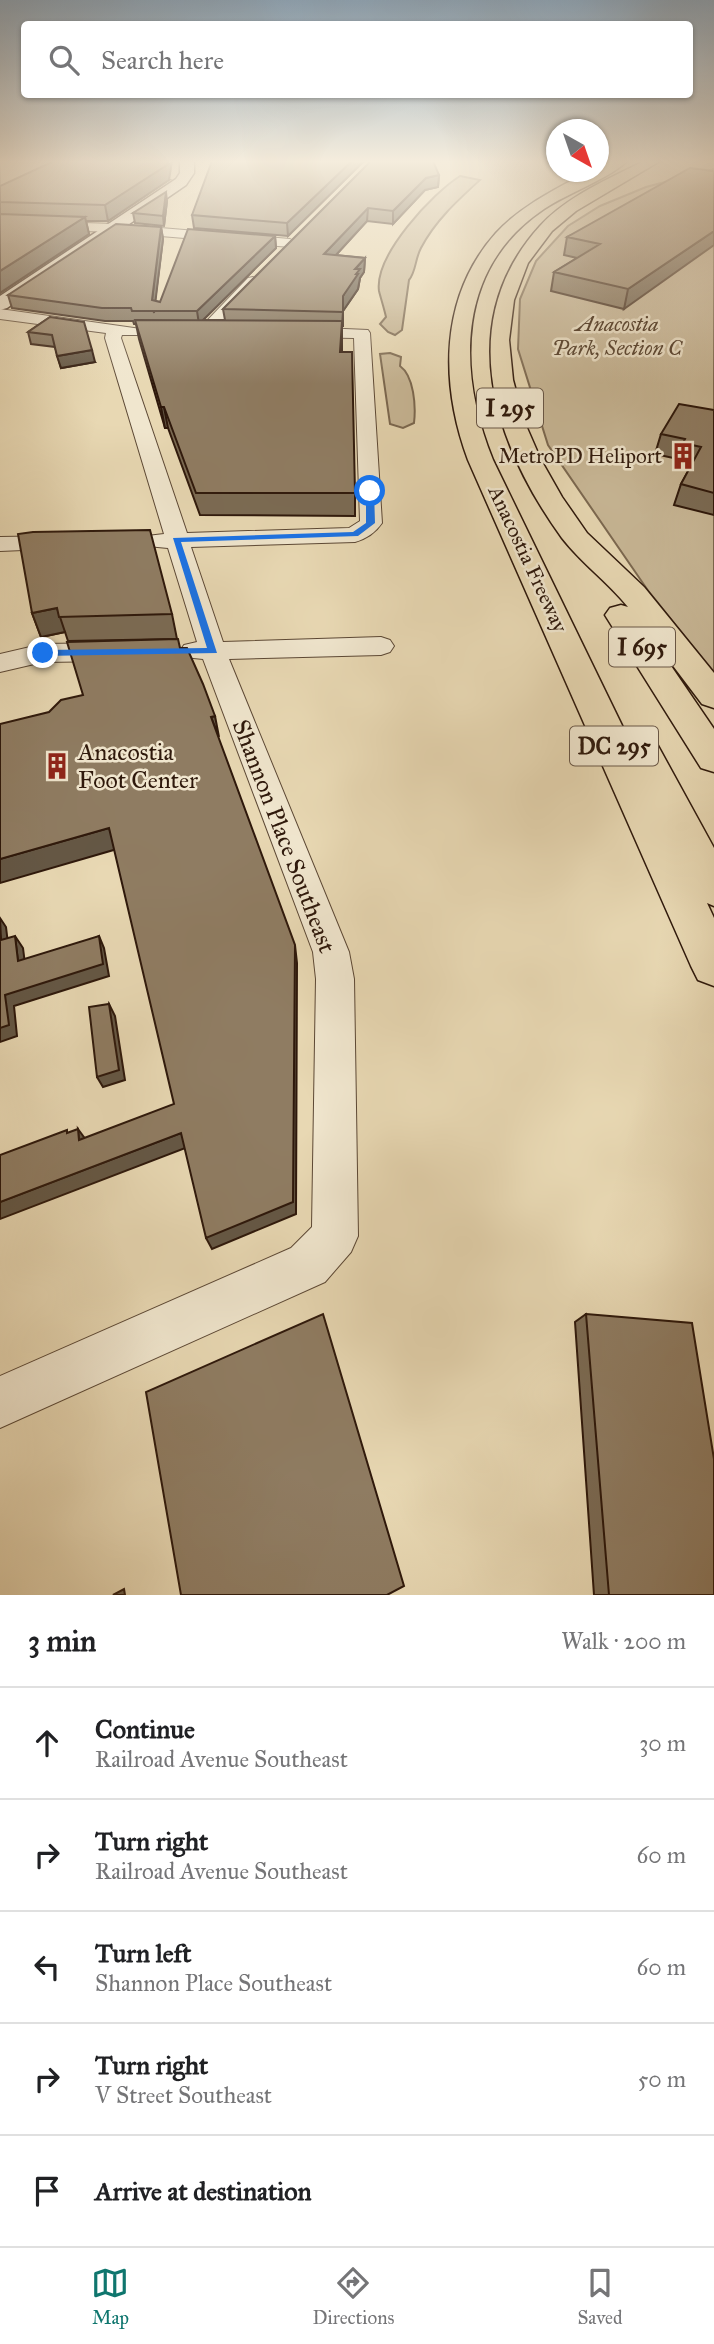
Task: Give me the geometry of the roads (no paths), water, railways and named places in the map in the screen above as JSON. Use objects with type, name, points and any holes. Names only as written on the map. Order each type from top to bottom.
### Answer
[{"type":"highway","name":"Anacostia Freeway","points":[[504,235],[478,271],[464,306],[457,350],[463,401],[476,448],[714,966]]},
{"type":"highway","name":"Anacostia Freeway","points":[[541,235],[529,247],[515,270],[505,296],[499,325],[498,347],[503,385],[530,459],[573,534],[621,580],[714,696]]},
{"type":"highway","points":[[515,270],[558,235]]},
{"type":"highway","name":"I 695","points":[[514,527],[557,592],[714,888]]},
{"type":"highway","name":"I 695","points":[[573,534],[614,604],[714,758]]},
{"type":"main road","points":[[4,298],[101,235]]},
{"type":"street","points":[[201,235],[290,243]]},
{"type":"street","points":[[277,256],[298,235]]},
{"type":"street","points":[[232,331],[200,331],[262,272]]},
{"type":"street","points":[[0,314],[115,331],[156,332]]},
{"type":"street","name":"Shannon Place Southeast","points":[[0,1402],[308,1265],[335,1236],[335,979],[331,952],[213,651],[113,338],[115,331]]},
{"type":"street","points":[[127,541],[355,534],[365,530],[372,519],[362,333],[284,332]]},
{"type":"street","points":[[0,544],[86,542]]},
{"type":"street","points":[[174,652],[381,646]]},
{"type":"street","points":[[0,663],[43,653],[135,652]]},
{"type":"place","name":"MetroPD Heliport","points":[[683,456]]},
{"type":"place","name":"Anacostia Foot Center","points":[[57,766]]},
{"type":"park label","name":"Anacostia Park, Section C","points":[[617,336]]}]
